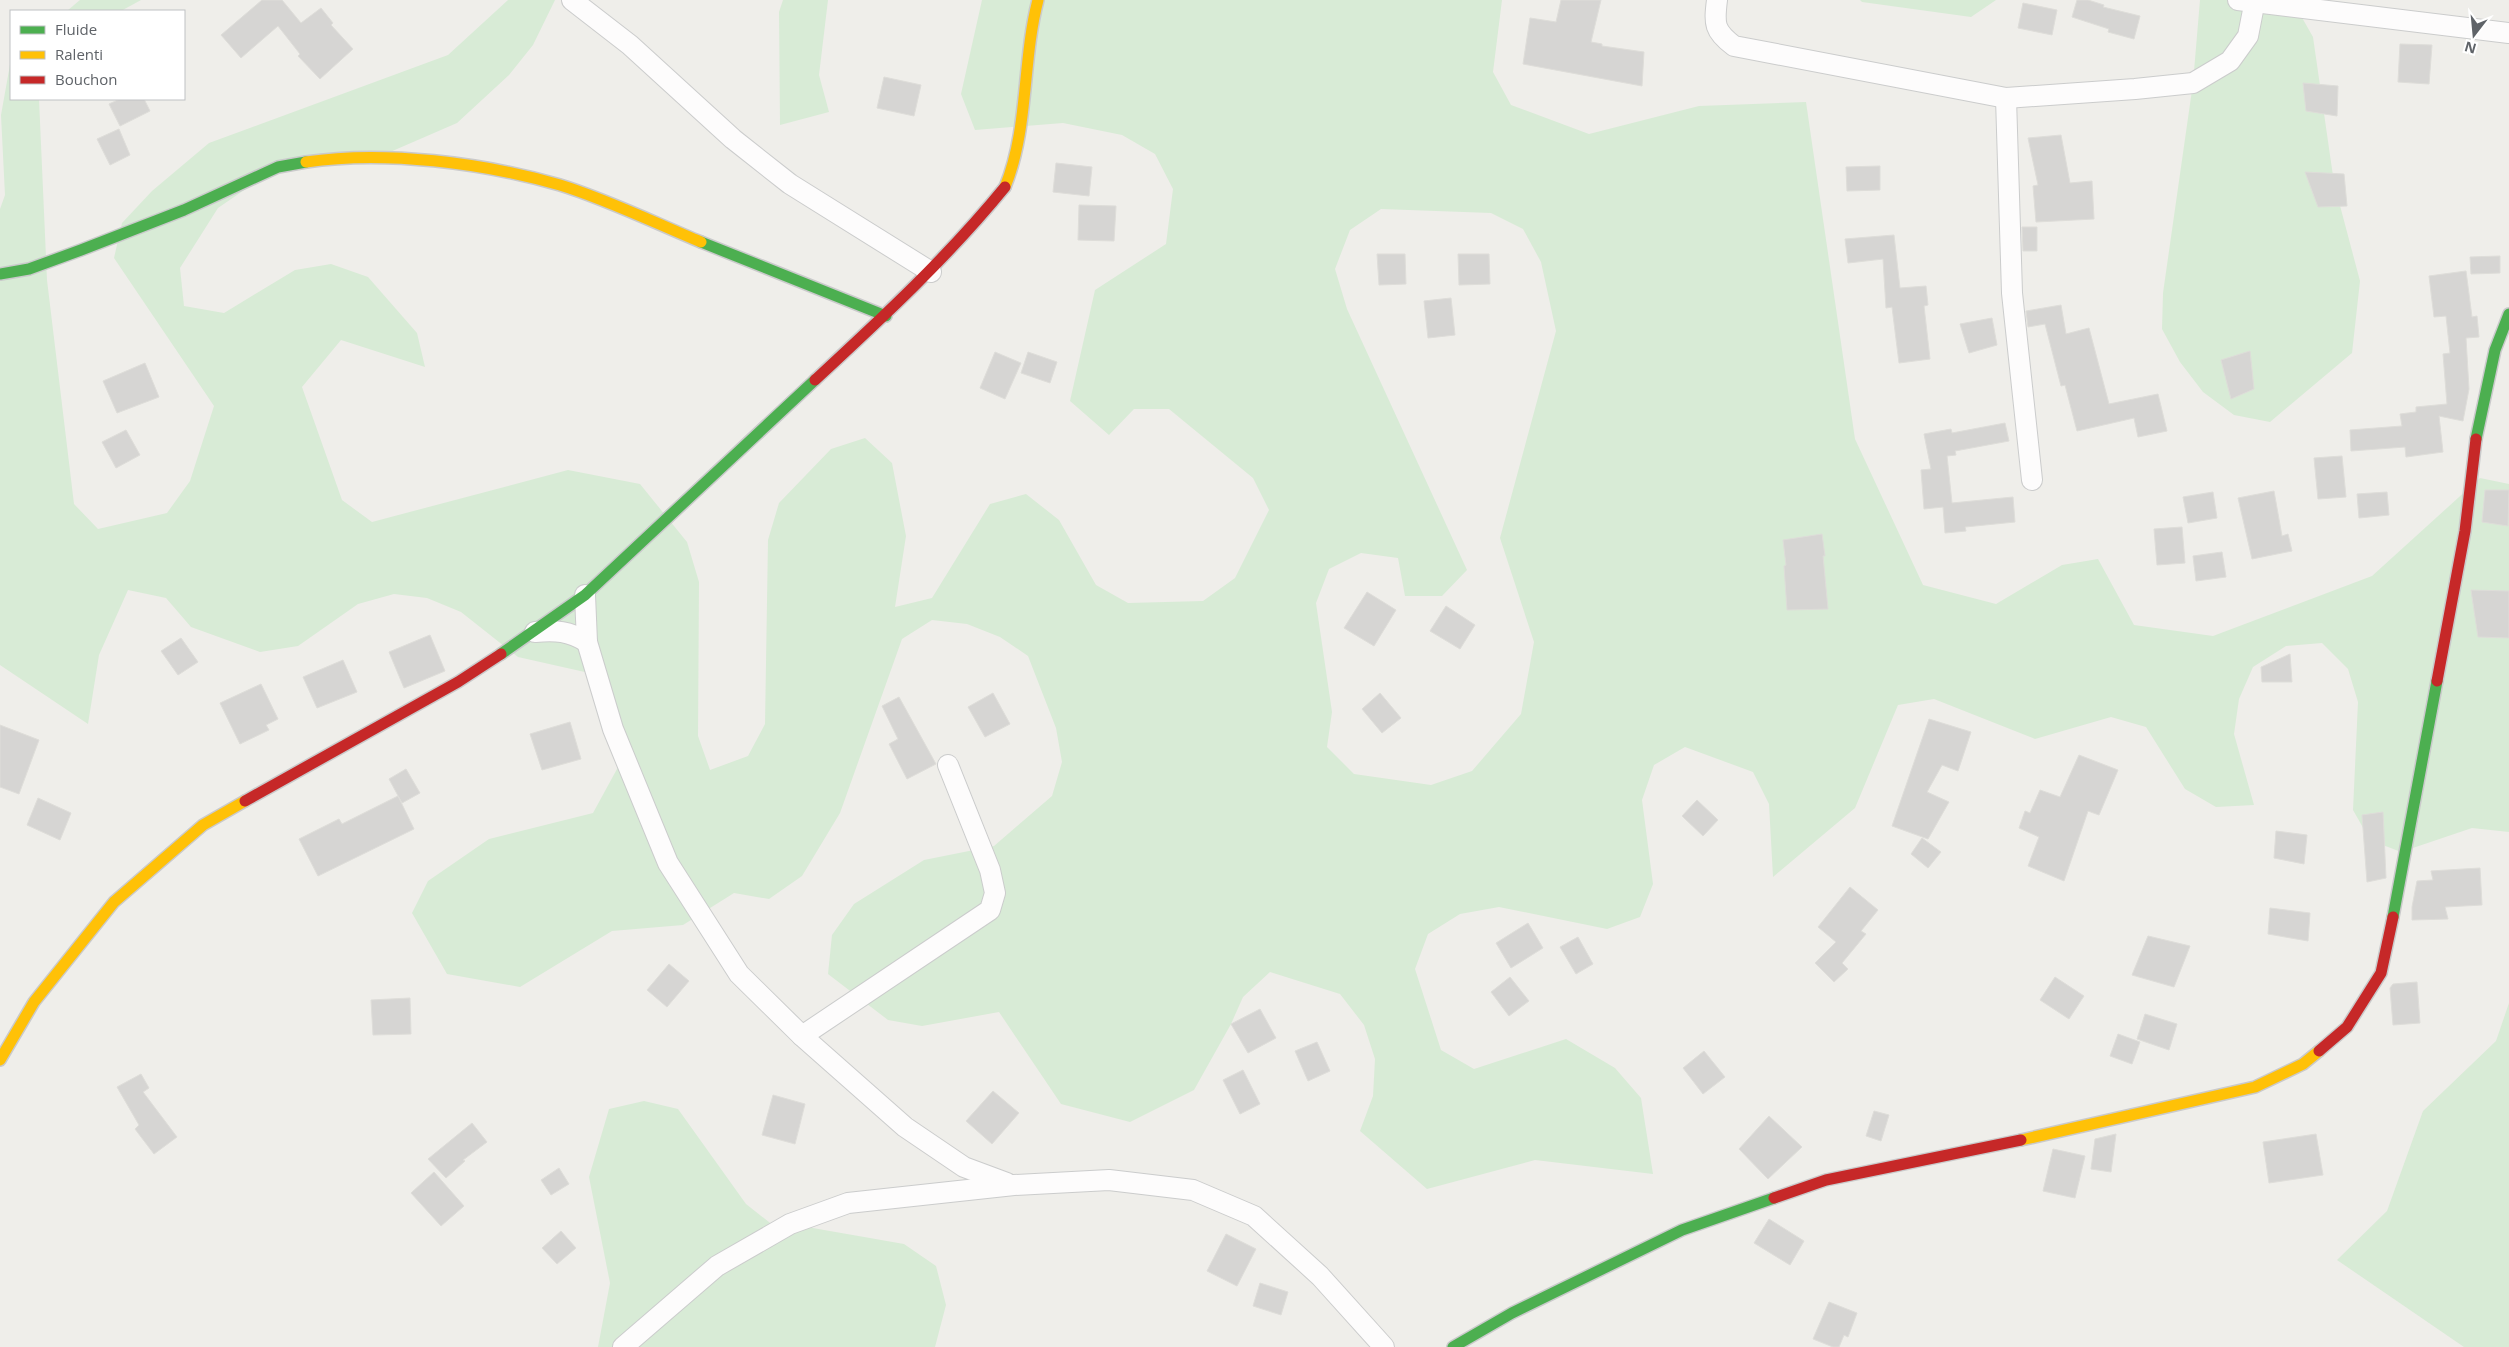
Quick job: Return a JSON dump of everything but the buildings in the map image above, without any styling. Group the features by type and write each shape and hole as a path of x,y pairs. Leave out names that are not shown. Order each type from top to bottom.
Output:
{"street":[{"path":"572,0 630,45 733,139 790,184 931,272"},
{"path":"0,1060 34,1002 114,902 202,824 458,682 535,632 585,595 931,272 972,228 1006,186 1019,136 1030,26 1038,0"},
{"path":"1717,0 1714,20 1720,35 1734,46 2006,98 2193,84 2230,62 2248,36 2249,1 2509,33"},
{"path":"2006,98 2012,293 2032,480"},
{"path":"0,274 30,268 81,250 184,210 278,167 333,158 399,159 496,168 562,186 886,316"},
{"path":"1453,1347 1512,1313 1682,1230 1826,1180 2016,1141 2255,1087 2303,1064 2347,1027 2381,973 2399,892 2465,531 2474,449 2482,403 2495,350 2509,314"},
{"path":"585,595 587,642 613,729 668,863 739,974 802,1036 905,1127 964,1167 1014,1185"},
{"path":"535,632 556,630 570,632 587,642"},
{"path":"802,1036 990,910 995,893 990,870 948,765"},
{"path":"623,1347 717,1266 790,1224 848,1203 1014,1185 1109,1180 1193,1190 1254,1216 1320,1276 1384,1347"}],"green space":[{"path":"80,0 141,0 123,10 68,10"},
{"path":"508,0 555,0 533,45 509,75 457,123 374,159 278,167 218,208 180,268 184,306 224,313 295,270 331,264 368,277 417,333 425,367 341,340 302,387 342,500 372,522 568,470 640,484 687,542 699,582 698,736 710,770 748,756 765,724 768,540 779,503 831,449 865,438 892,463 906,536 895,607 932,598 990,504 1026,494 1059,520 1096,585 1128,603 1203,601 1235,578 1269,510 1253,478 1169,409 1134,409 1109,435 1070,401 1095,290 1166,244 1173,189 1155,154 1122,135 1063,123 975,130 961,94 982,0 1502,0 1493,72 1511,105 1589,134 1699,106 1806,102 1855,439 1923,585 1996,604 2062,565 2098,559 2134,625 2213,636 2372,576 2480,478 2509,484 2509,832 2472,828 2401,852 2370,840 2353,810 2358,702 2348,669 2322,643 2286,646 2253,667 2239,699 2234,734 2254,805 2216,807 2185,789 2146,727 2111,717 2035,739 1934,699 1898,705 1855,808 1773,877 1769,804 1753,772 1685,747 1654,765 1642,800 1653,884 1640,917 1607,929 1499,907 1460,914 1428,934 1415,969 1441,1050 1474,1069 1566,1039 1615,1068 1641,1098 1653,1174 1535,1160 1427,1189 1360,1131 1373,1096 1375,1059 1364,1025 1340,994 1270,972 1243,997 1231,1024 1194,1090 1130,1122 1061,1104 999,1012 922,1026 888,1020 828,974 832,935 854,904 924,860 994,846 1052,796 1062,762 1056,728 1028,656 1000,637 967,624 932,620 902,639 840,813 802,876 769,899 734,893 683,925 612,931 520,987 447,974 412,913 428,881 489,839 593,813 629,747 607,677 518,657 461,612 427,598 394,594 358,604 298,646 260,652 191,627 166,598 128,590 99,655 88,724 0,665 0,209 5,195 1,115 10,65 10,100 39,100 47,280 74,504 98,529 167,513 190,481 214,406 114,258 122,223 152,191 209,143 448,55","holes":["1381,209 1491,213 1523,229 1541,262 1556,331 1500,538 1534,642 1521,714 1472,771 1431,785 1354,774 1327,747 1332,712 1316,603 1329,569 1361,553 1398,558 1405,596 1442,596 1467,570 1347,309 1335,269 1350,230"]},
{"path":"783,0 828,0 819,75 829,112 780,125 779,12"},
{"path":"1860,0 1996,0 1971,17 1862,2"},
{"path":"2200,0 2292,0 2313,37 2334,183 2360,281 2352,353 2270,422 2234,415 2203,392 2180,362 2162,329 2163,293 2193,83"},
{"path":"2509,1003 2509,1347 2464,1347 2337,1260 2387,1211 2423,1111 2496,1041"},
{"path":"644,1101 678,1109 746,1204 774,1226 790,1224 904,1244 936,1266 946,1305 935,1347 598,1347 610,1283 589,1177 609,1109"}],"traffic: fast":[{"path":"0,274 29,269 81,250 184,210 278,167 306,162"},
{"path":"701,242 886,316"},
{"path":"2476,439 2495,350 2509,314"},
{"path":"501,654 585,595 815,380"},
{"path":"2393,917 2437,681"},
{"path":"1453,1347 1512,1313 1682,1230 1774,1198"}],"traffic: slow":[{"path":"1005,187 1013,165 1018,141 1029,47 1038,0"},
{"path":"306,162 368,157 401,158 499,170 577,191 613,204 701,242"},
{"path":"0,1060 34,1002 114,902 203,825 245,801"},
{"path":"2021,1140 2255,1087 2303,1064 2319,1051"}],"traffic: jam":[{"path":"815,380 937,263 1005,187"},
{"path":"2437,681 2465,531 2476,439"},
{"path":"245,801 458,682 501,654"},
{"path":"2319,1051 2347,1027 2381,973 2393,917"},
{"path":"1774,1198 1826,1180 2021,1140"}]}
